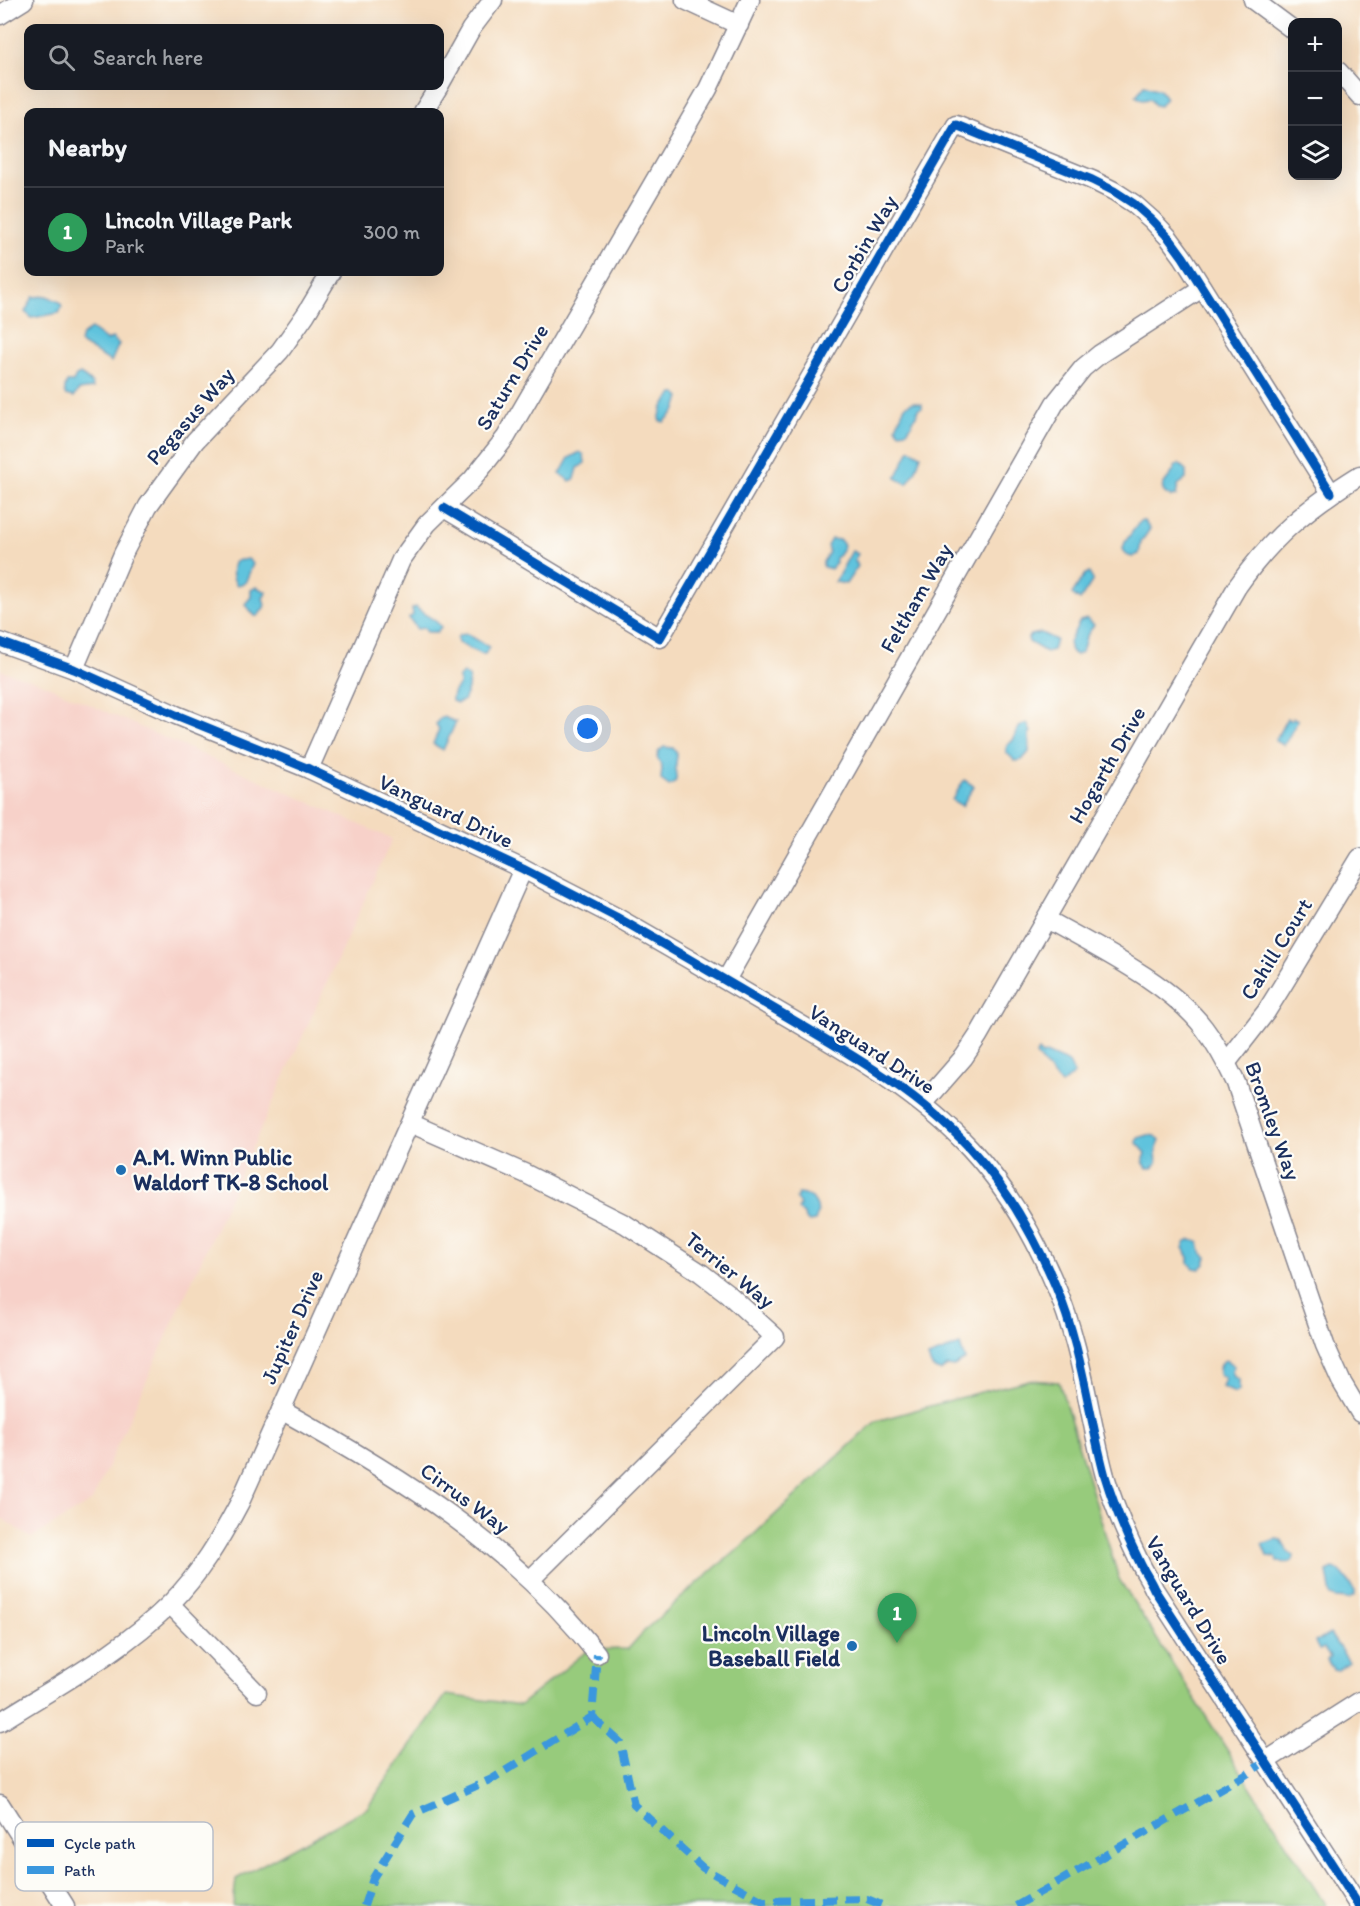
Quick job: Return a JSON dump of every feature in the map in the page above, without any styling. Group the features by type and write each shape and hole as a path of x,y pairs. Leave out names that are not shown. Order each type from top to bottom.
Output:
{"street":[{"path":"0,15 24,0"},
{"path":"444,76 471,29 493,0"},
{"path":"685,0 739,25"},
{"name":"Saturn Drive","path":"309,769 401,560 413,541 472,480 506,437 708,89 750,0"},
{"path":"1253,0 1288,25"},
{"path":"1339,72 1360,96"},
{"path":"425,108 436,90"},
{"name":"Corbin Way","path":"444,508 660,638 956,125 1092,180 1134,204 1169,238 1331,493"},
{"name":"Pegasus Way","path":"74,669 123,554 163,484 195,441 280,351 329,276"},
{"name":"Feltham Way","path":"726,980 1055,403 1083,368 1100,354 1202,288"},
{"name":"Hogarth Drive","path":"923,1104 964,1057 978,1036 1237,587 1270,544 1290,525 1331,493 1360,475"},
{"name":"Vanguard Drive","path":"0,642 74,669 176,715 309,769 523,869 616,917 875,1068 923,1104 971,1148 994,1176 1036,1241 1073,1332 1106,1479 1123,1525 1154,1589 1359,1906"},
{"name":"Cahill Court","path":"1227,1062 1266,1012 1360,858"},
{"name":"Jupiter Drive","path":"0,1722 135,1634 170,1604 216,1546 240,1502 523,869"},
{"name":"Bromley Way","path":"1046,919 1168,992 1204,1027 1227,1062 1319,1328 1341,1381 1360,1413"},
{"name":"Terrier Way","path":"410,1123 524,1173 625,1224 701,1273 727,1293 775,1337 531,1579"},
{"name":"Cirrus Way","path":"281,1410 380,1467 488,1542 550,1598 597,1654"},
{"path":"170,1604 257,1693"},
{"path":"1266,1761 1360,1701"},
{"path":"0,1804 15,1828"},
{"path":"55,1891 65,1906"}],"shaded area":[{"name":"A.M. Winn Public Waldorf TK-8 School","path":"0,670 41,683 392,839 92,1501 31,1538 0,1517"}],"green space":[{"path":"1029,1380 1059,1382 1119,1579 1326,1906 233,1906 236,1879 367,1808 446,1695 520,1705 588,1650 628,1649 647,1628 733,1554 876,1421"}],"water":[{"path":"1144,85 1160,90 1166,98 1160,106 1155,105 1150,99 1142,100 1136,96"},
{"path":"47,296 60,302 62,307 59,313 32,318 25,312 33,297"},
{"path":"91,329 107,341 112,338 119,344 111,362 80,343 82,335"},
{"path":"80,374 90,382 93,388 79,390 74,397 65,395 67,382 73,382"},
{"path":"673,394 680,397 676,410 664,422 660,421 664,406"},
{"path":"913,402 922,404 922,408 918,409 907,431 899,432 896,427 905,406"},
{"path":"910,449 921,455 915,472 907,484 896,478"},
{"path":"580,452 584,455 585,463 578,468 575,479 570,481 560,474 569,458"},
{"path":"1179,464 1186,470 1186,479 1178,485 1176,496 1171,497 1165,493 1163,486"},
{"path":"1140,521 1144,521 1150,529 1141,542 1139,554 1132,557 1126,555 1123,549 1125,542"},
{"path":"831,539 840,540 844,545 831,569 823,567 823,562 829,552 827,546"},
{"path":"852,551 858,554 854,560 858,566 846,584 835,582"},
{"path":"248,559 253,564 245,583 237,585 233,574 235,561"},
{"path":"1089,573 1093,580 1080,600 1072,594 1085,574"},
{"path":"256,587 267,592 263,598 265,606 258,616 255,616 245,604 251,597 251,590"},
{"path":"416,607 441,627 437,632 427,632 424,628 417,629 409,618 413,615 412,609"},
{"path":"1087,619 1094,625 1086,637 1082,652 1076,655 1071,652 1069,642 1080,621"},
{"path":"1041,633 1056,640 1053,650 1046,652 1029,642 1030,635"},
{"path":"467,634 489,647 485,654 458,643 459,635"},
{"path":"463,673 469,677 468,689 463,701 457,703 452,701 452,696 459,685 459,677"},
{"path":"443,717 456,722 443,750 433,744 439,729 436,724"},
{"path":"1287,718 1290,721 1293,718 1298,720 1284,745 1275,741"},
{"path":"1027,723 1031,732 1029,752 1022,760 1015,761 1006,752 1006,747 1014,739 1018,729"},
{"path":"664,747 673,748 677,754 676,780 669,786 661,780 662,768 657,757 659,751"},
{"path":"964,780 974,786 962,806 952,800"},
{"path":"1038,1051 1042,1055 1046,1053 1069,1063 1074,1074 1061,1085 1036,1055"},
{"path":"1148,1135 1155,1136 1160,1141 1156,1151 1157,1164 1153,1168 1147,1168 1143,1162 1146,1153 1137,1143 1138,1138"},
{"path":"798,1194 815,1202 818,1211 815,1221 809,1222 798,1210 800,1205 796,1199"},
{"path":"1191,1240 1199,1242 1201,1252 1207,1257 1200,1269 1194,1268 1189,1263 1189,1257 1183,1248 1186,1242"},
{"path":"960,1345 965,1360 954,1367 947,1366 941,1371 932,1366 928,1357"},
{"path":"1226,1360 1234,1366 1232,1371 1234,1377 1239,1379 1239,1391 1235,1393 1222,1387 1225,1378 1219,1374 1219,1367"},
{"path":"1276,1539 1281,1540 1288,1552 1294,1556 1289,1563 1277,1562 1276,1557 1267,1556 1262,1544"},
{"path":"1333,1569 1340,1571 1355,1591 1355,1595 1349,1599 1331,1596 1327,1572"},
{"path":"1330,1634 1349,1662 1338,1670 1333,1669 1327,1660 1330,1657 1324,1649 1319,1650 1315,1642"}],"marked path":[{"path":"364,1906 373,1878 413,1814 492,1779 592,1717 597,1654"},
{"path":"592,1717 620,1742 634,1805 703,1868 763,1901 867,1899 884,1906"},
{"path":"1016,1906 1244,1776 1266,1761"}],"cycle path":[{"path":"444,508 660,638 956,125 1092,180 1134,204 1152,220 1183,257 1331,493"},
{"path":"0,642 74,669 176,715 309,769 523,869 616,917 844,1050 910,1095 951,1129 983,1163 1008,1196 1039,1250 1056,1287 1072,1333 1112,1499 1131,1544 1154,1589 1359,1906"}],"place":[{"name":"A.M. Winn Public Waldorf TK-8 School","path":"121,1170"},
{"name":"Lincoln Village Park","path":"897,1643"},
{"name":"Lincoln Village Baseball Field","path":"852,1646"}]}
